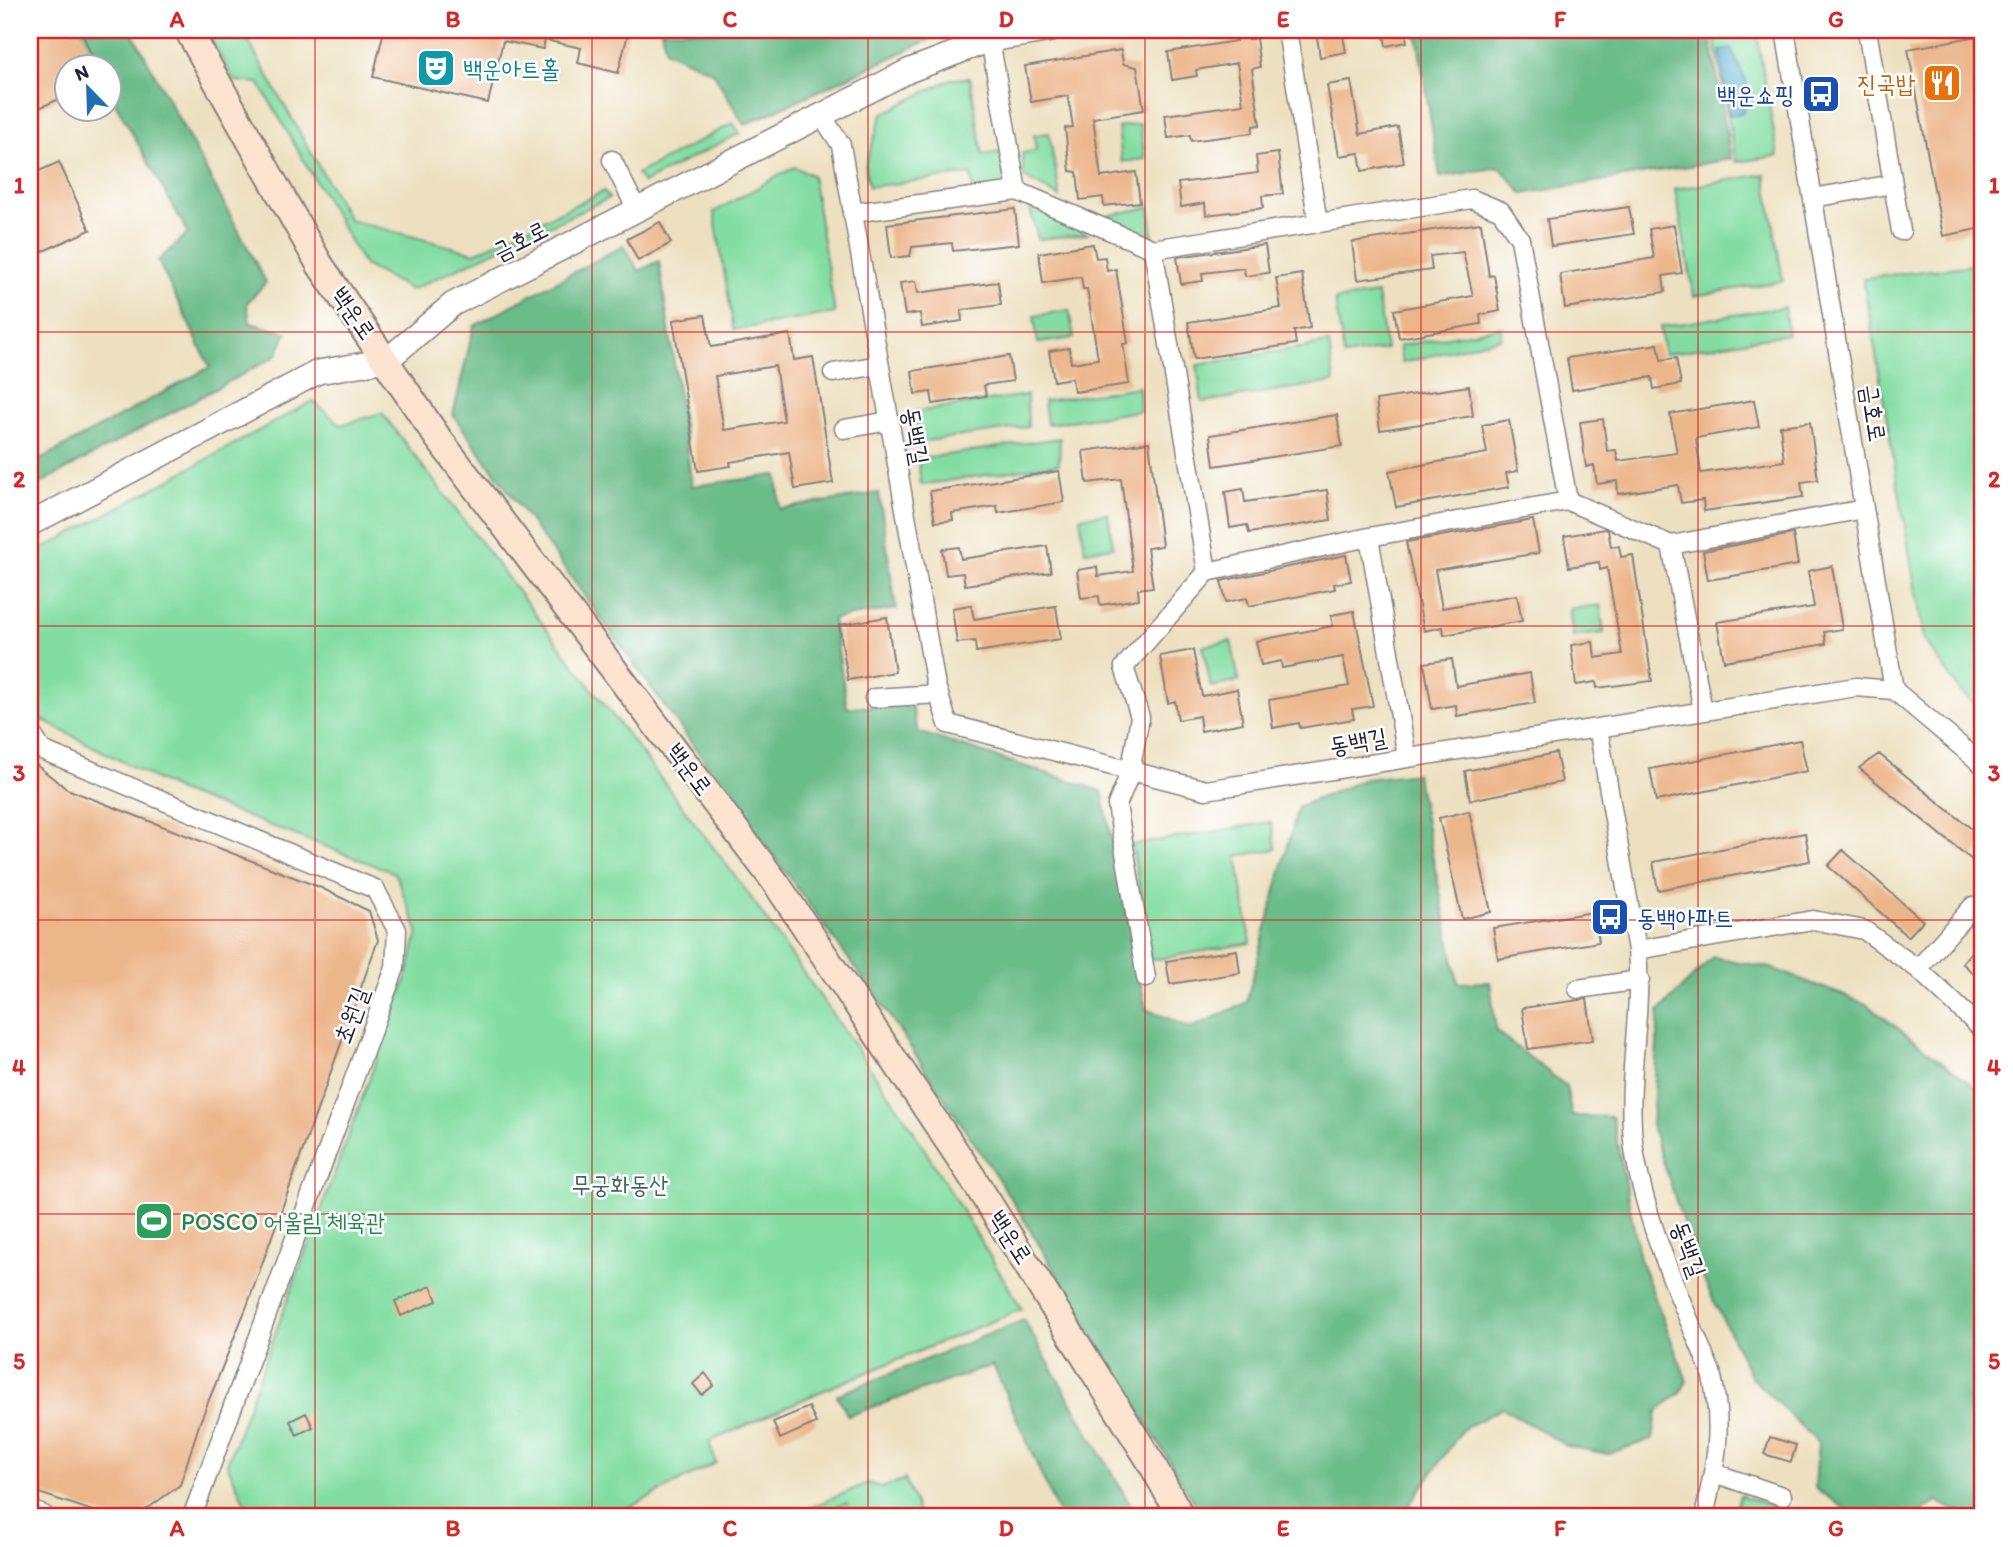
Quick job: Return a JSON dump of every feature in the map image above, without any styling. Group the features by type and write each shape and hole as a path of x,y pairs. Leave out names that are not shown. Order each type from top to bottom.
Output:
{"main road":[{"name":"백운로","path":"188,30 320,265 438,438 776,883 977,1183 1145,1452 1181,1517"}],"street":[{"name":"금호로","path":"387,360 453,304 908,71 990,40 1051,30"},
{"path":"1287,30 1318,223"},
{"name":"금호로","path":"1785,30 1894,690"},
{"path":"1867,30 1900,231"},
{"path":"990,40 1017,191"},
{"name":"동백길","path":"822,116 841,145 878,365 939,694 948,724 1130,773 1206,790 1265,783 1407,757 1598,728 1640,980 1631,1074 1634,1148 1652,1221 1711,1372 1720,1426 1714,1473 1704,1517"},
{"path":"612,160 637,210"},
{"path":"1812,198 1893,184"},
{"path":"852,213 1017,191 1153,249 1472,199 1501,211 1520,239 1568,501"},
{"path":"1153,249 1206,572"},
{"path":"30,524 318,372 387,360"},
{"path":"833,373 878,365"},
{"path":"844,429 889,421"},
{"path":"1146,978 1117,805 1130,773 1140,717 1124,667 1206,572 1369,537 1568,501 1671,545 1864,509"},
{"path":"1369,537 1407,757"},
{"path":"1671,545 1703,711"},
{"path":"1598,728 1856,687 1894,690 1983,765"},
{"path":"874,698 939,694"},
{"name":"초원길","path":"30,731 42,750 374,889 397,930 395,968 192,1517"},
{"path":"1918,969 1973,906"},
{"path":"1637,950 1813,920 1864,930 1918,969 1983,1030"},
{"path":"1578,989 1640,980"},
{"path":"1714,1473 1782,1496"},
{"path":"30,1513 42,1517"}],"green space":[{"path":"73,30 131,30 266,282 247,303 250,323 287,333 276,356 30,489 30,465 210,367 158,261 188,233 122,115 122,52 86,52"},
{"path":"206,30 242,30 349,220 475,253 604,191 609,198 411,290 364,265 259,83 234,81"},
{"path":"661,30 951,30 744,125 713,72 666,51"},
{"path":"1416,30 1709,30 1731,159 1523,194 1500,167 1440,177"},
{"path":"1713,30 1756,30 1778,156 1736,162"},
{"path":"970,78 983,155 1001,152 1008,189 974,194 971,174 869,187 865,166 882,114 951,79"},
{"path":"733,123 740,133 643,183 637,174"},
{"path":"1140,124 1145,159 1122,162 1118,127"},
{"path":"1049,133 1060,197 1024,177 1022,153 1036,151 1034,135"},
{"path":"794,167 812,175 835,313 734,330 714,212"},
{"path":"1765,174 1783,281 1694,296 1675,189"},
{"path":"1029,205 1088,234 1038,239"},
{"path":"1150,207 1153,239 1107,216"},
{"path":"624,245 639,271 659,261 692,486 777,475 780,509 879,493 896,609 833,619 847,708 911,704 918,732 1102,791 1146,1009 1191,1028 1246,1003 1298,807 1365,779 1416,773 1458,983 1490,982 1496,1031 1566,1086 1572,1116 1612,1117 1640,1259 1687,1381 1680,1393 1657,1412 1653,1439 1608,1454 1567,1446 1502,1408 1463,1429 1401,1517 1203,1517 1014,1203 885,1009 453,415 474,326"},
{"path":"1983,264 1983,713 1961,692 1924,639 1863,278"},
{"path":"1377,294 1386,349 1344,356 1335,300"},
{"path":"1784,307 1788,334 1664,354 1660,327"},
{"path":"1069,310 1074,338 1038,343 1034,316"},
{"path":"1501,327 1501,338 1402,363 1399,346"},
{"path":"1329,343 1334,382 1202,402 1197,365"},
{"path":"1139,387 1140,411 1047,424 1044,401"},
{"path":"1027,395 1028,427 920,442 914,412"},
{"name":"무궁화동산","path":"313,401 341,425 382,413 742,885 908,1122 1022,1309 817,1393 709,1442 716,1463 611,1517 251,1517 227,1464 407,977 418,931 395,873 179,791 40,719 30,700 30,556"},
{"path":"1060,438 1059,464 921,485 918,459"},
{"path":"1108,513 1113,547 1085,551 1080,517"},
{"path":"1600,605 1604,633 1573,637 1569,609"},
{"path":"1231,641 1239,681 1211,687 1203,646"},
{"path":"1271,822 1276,849 1237,856 1251,943 1151,960 1132,845"},
{"path":"1713,957 1771,968 1866,1004 1983,1093 1983,1517 1970,1517 1937,1502 1912,1517 1857,1517 1815,1488 1818,1443 1751,1377 1697,1266 1652,1127 1659,1011"},
{"path":"1024,1320 1137,1517 1060,1517 993,1365 848,1416 837,1395"},
{"path":"905,1479 920,1517 853,1517 846,1503 813,1517 788,1517 868,1483 882,1488"},
{"path":"1740,1495 1803,1517 1733,1517"}],"water":[{"path":"1731,49 1747,83 1743,113 1729,115 1720,51"}],"building":[{"path":"30,30 81,30 90,52 52,52 52,102 30,112"},
{"name":"백운아트홀","path":"384,30 629,30 618,73 578,63 581,48 545,40 543,49 503,41 488,103 373,77"},
{"path":"1316,30 1342,30 1346,52 1320,57"},
{"path":"1383,30 1405,30 1407,42 1386,46"},
{"path":"1248,33 1248,39 1256,38 1260,67 1252,69 1260,125 1253,126 1252,133 1191,141 1190,135 1168,138 1165,115 1243,104 1237,63 1196,70 1197,76 1172,80 1168,52 1236,41 1235,35"},
{"path":"1983,35 1983,228 1943,236 1908,49"},
{"path":"1121,50 1123,64 1137,67 1144,110 1093,118 1101,177 1136,172 1140,202 1104,206 1103,197 1080,200 1077,172 1070,171 1065,128 1073,127 1068,96 1031,102 1025,66"},
{"path":"1351,81 1360,134 1398,127 1404,163 1362,171 1359,153 1339,156 1327,85"},
{"path":"1278,153 1283,194 1262,196 1263,208 1206,215 1205,203 1181,207 1178,183 1258,173 1256,156"},
{"path":"59,162 90,230 30,257 30,175"},
{"path":"1629,207 1634,234 1551,246 1547,219"},
{"path":"1015,209 1019,244 953,251 952,243 912,247 910,256 891,258 887,224"},
{"path":"660,222 671,243 638,261 627,239"},
{"path":"1481,223 1489,276 1494,275 1500,311 1480,315 1481,324 1399,338 1394,310 1473,296 1463,252 1430,256 1432,270 1357,280 1352,242"},
{"path":"1674,225 1682,273 1663,276 1665,292 1565,308 1560,274 1654,258 1649,229"},
{"path":"1093,244 1096,258 1105,257 1107,271 1116,269 1128,343 1123,344 1129,384 1074,392 1072,378 1054,381 1049,351 1069,348 1071,363 1098,359 1087,289 1083,289 1081,277 1043,283 1039,253"},
{"path":"1265,245 1269,273 1245,276 1244,268 1202,273 1203,281 1181,284 1177,257"},
{"path":"1302,274 1310,328 1294,331 1296,344 1194,359 1188,322 1281,308 1276,278"},
{"path":"916,281 918,293 998,282 1001,305 961,310 962,321 922,327 920,313 905,315 900,283"},
{"path":"705,315 711,347 790,334 794,360 813,357 833,483 795,489 789,452 730,462 731,466 698,471 673,320","holes":["775,366 784,421 724,430 715,376"]},
{"path":"1658,344 1661,360 1676,358 1681,384 1654,389 1652,377 1572,390 1567,358"},
{"path":"1009,356 1013,381 984,385 986,396 933,404 931,392 915,394 912,371"},
{"path":"1469,386 1473,416 1380,430 1376,400"},
{"path":"1754,400 1759,427 1696,438 1701,473 1784,461 1780,426 1810,422 1818,480 1801,482 1803,497 1704,511 1703,500 1681,503 1678,485 1618,494 1617,481 1597,484 1594,465 1586,467 1580,422 1603,419 1607,451 1616,450 1618,461 1677,453 1670,414"},
{"path":"1337,415 1342,446 1214,466 1210,435"},
{"path":"1509,420 1518,471 1506,473 1509,487 1396,507 1389,471 1487,453 1482,425"},
{"path":"1149,442 1162,546 1147,548 1153,587 1138,589 1139,599 1100,605 1099,596 1081,598 1077,570 1097,567 1098,576 1133,571 1121,479 1087,483 1083,451"},
{"path":"1059,471 1064,502 998,513 997,506 952,513 953,520 935,522 930,491"},
{"path":"1243,489 1245,502 1327,490 1331,520 1249,533 1247,525 1230,528 1225,492"},
{"path":"1533,520 1539,553 1435,570 1442,608 1517,595 1522,621 1444,635 1443,627 1424,631 1406,542"},
{"path":"1608,530 1611,547 1619,546 1621,557 1633,555 1652,681 1597,688 1596,682 1576,685 1571,645 1593,642 1595,658 1622,654 1607,568 1600,570 1599,562 1569,567 1564,536"},
{"path":"1793,534 1798,565 1708,580 1703,551"},
{"path":"1047,546 1051,572 965,585 963,573 946,575 942,549 959,547 961,559"},
{"path":"1346,555 1351,581 1334,584 1335,589 1249,606 1247,598 1226,602 1221,581"},
{"path":"1832,566 1842,629 1824,632 1826,644 1724,661 1717,622 1814,607 1808,571"},
{"path":"971,605 974,619 1056,606 1061,639 976,652 975,641 957,643 952,608"},
{"path":"1354,611 1373,706 1352,709 1354,719 1300,728 1299,723 1273,728 1269,700 1349,686 1343,657 1282,668 1281,661 1261,665 1256,641 1333,626 1331,615"},
{"path":"887,617 895,672 848,680 839,625"},
{"path":"1193,650 1202,696 1237,689 1243,723 1201,731 1199,716 1178,720 1175,701 1168,703 1160,656"},
{"path":"1452,659 1456,686 1530,673 1535,703 1457,716 1456,705 1432,709 1424,663"},
{"path":"1800,740 1807,771 1656,801 1650,769"},
{"path":"1556,753 1562,782 1470,800 1465,771"},
{"path":"1879,754 1983,838 1983,846 1972,860 1859,768"},
{"name":"POSCO 어울림 체육관","path":"30,760 67,789 319,887 369,911 378,940 247,1306 200,1422 180,1485 136,1517 111,1517 30,1490"},
{"path":"1469,811 1491,912 1462,919 1439,818"},
{"path":"1805,833 1810,861 1658,890 1653,862"},
{"path":"1843,850 1923,921 1908,937 1828,866"},
{"path":"1594,912 1599,942 1498,959 1493,928"},
{"path":"1983,938 1983,982 1962,963"},
{"path":"1237,950 1240,973 1170,984 1166,961"},
{"path":"1587,999 1593,1040 1528,1049 1522,1008"},
{"path":"431,1286 437,1301 401,1316 395,1301"},
{"path":"705,1373 714,1385 702,1395 693,1384"},
{"path":"809,1407 816,1423 780,1439 773,1422"},
{"path":"306,1413 313,1427 297,1435 290,1421"},
{"path":"1770,1437 1796,1445 1791,1462 1764,1454"}],"place":[{"name":"백운아트홀","path":"436,68"},
{"name":"진국밥","path":"1942,83"},
{"name":"백운쇼핑","path":"1821,94"},
{"name":"동백아파트","path":"1610,917"},
{"name":"POSCO 어울림 체육관","path":"154,1221"}]}
